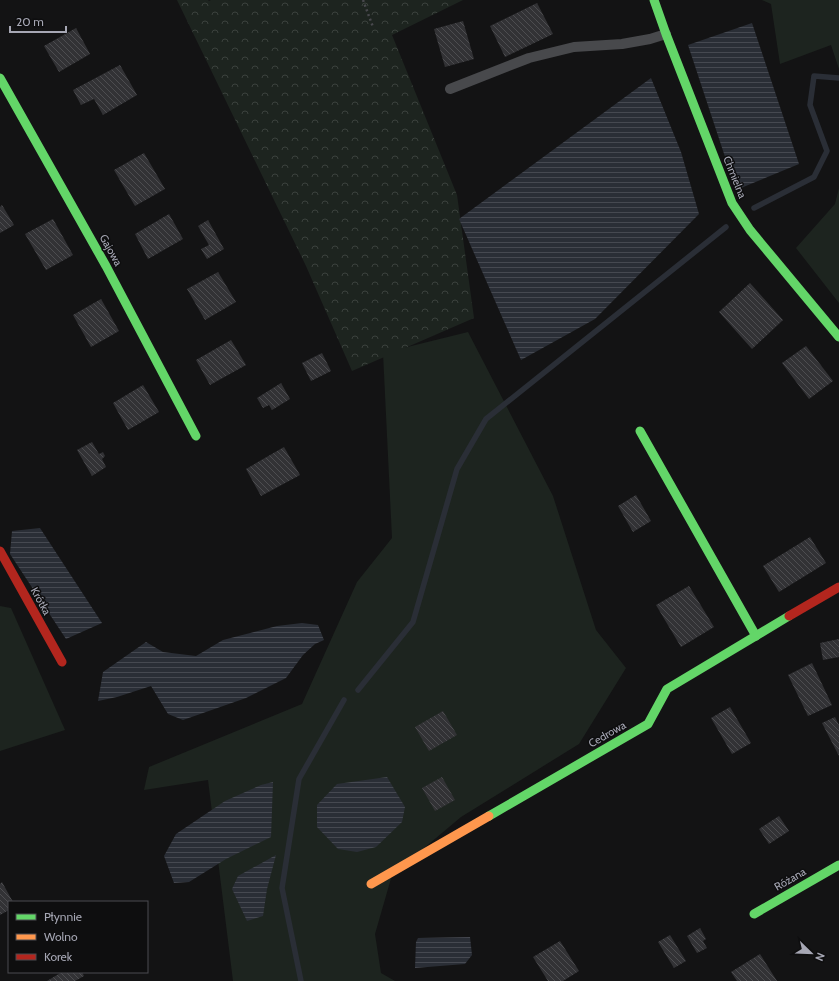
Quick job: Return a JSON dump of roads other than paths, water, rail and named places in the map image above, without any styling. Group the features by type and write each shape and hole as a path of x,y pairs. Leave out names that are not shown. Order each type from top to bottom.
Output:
{"street":[{"name":"Chmielna","path":"654,0 732,203 750,230 839,337"},
{"name":"Gajowa","path":"0,78 106,266 196,436"},
{"path":"640,432 756,636"},
{"name":"Krótka","path":"0,551 62,662"},
{"name":"Cedrowa","path":"371,884 648,724 667,689 839,588"},
{"name":"Różana","path":"754,914 839,865"}],"lane":[{"path":"450,89 530,58 574,47 622,44 650,39 666,34"}],"waterway":[{"path":"754,208 814,177 827,151 810,105 814,76 839,78"},
{"path":"358,690 413,622 457,469 486,419 726,227"},
{"path":"301,981 282,888 299,779 344,700"}]}
